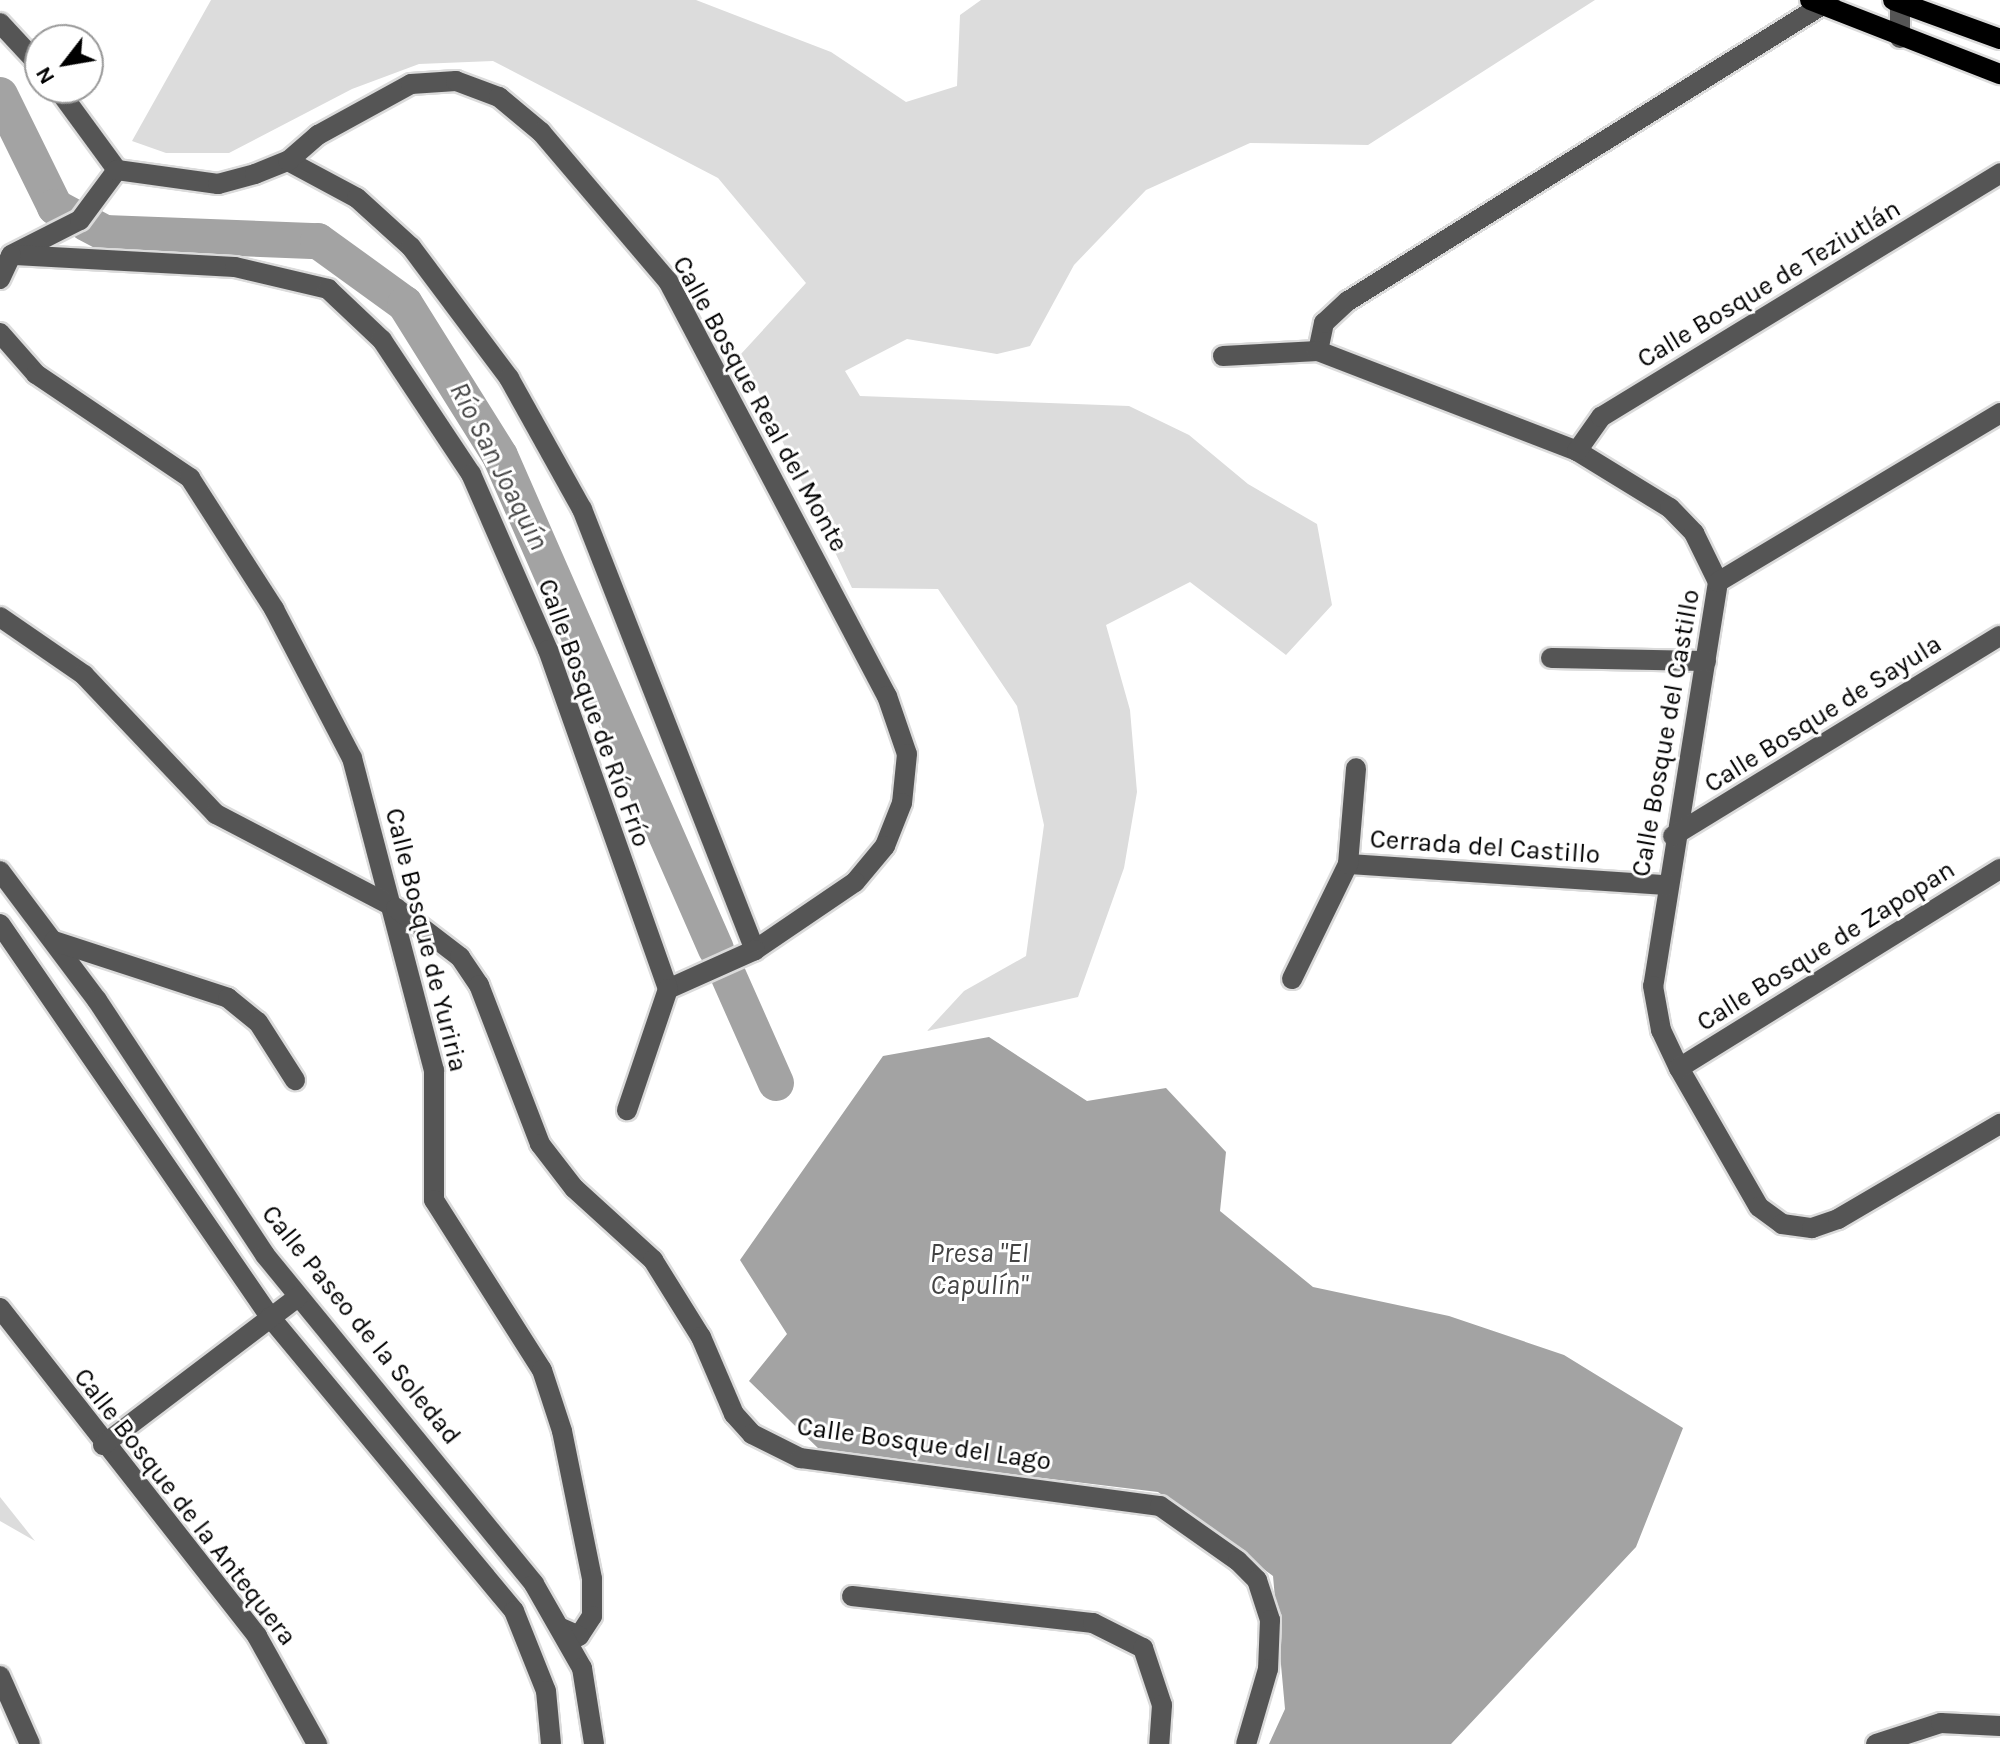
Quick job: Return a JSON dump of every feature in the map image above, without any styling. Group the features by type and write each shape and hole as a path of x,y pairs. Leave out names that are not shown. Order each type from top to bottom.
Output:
{"main road":[{"path":"1898,1 2000,39"},
{"path":"1822,3 1900,38 2000,74"}],"street":[{"path":"1898,1 1900,38"},
{"path":"1223,356 1318,351 1324,323 1348,301 1822,3"},
{"path":"0,23 24,49"},
{"name":"Calle Bosque Real del Monte","path":"117,170 218,184 288,161 318,135 411,84 456,81 485,92 541,132 668,281 887,696 907,754 902,803 885,846 828,906 755,950"},
{"path":"0,279 11,255 80,220 117,170 69,104"},
{"path":"288,161 357,198 411,247 509,378 582,509 755,950 668,989 627,1110"},
{"name":"Calle Bosque de Teziutlán","path":"1577,451 1601,417 2000,173"},
{"path":"0,236 11,255"},
{"name":"Calle Bosque de Río Frío","path":"11,255 235,267 328,289 382,340 471,474 548,650 668,989"},
{"name":"Calle Bosque de Yuriria","path":"0,333 36,374 161,453 213,509 352,758 396,908 434,1070 434,1200 542,1370 562,1431 592,1579 592,1616 579,1636 561,1628"},
{"name":"Calle Bosque del Castillo","path":"1318,351 1577,451 1670,508 1694,533 1718,582 1673,836 1653,986 1661,1030 1679,1068 1759,1207 1782,1224 1812,1228 1838,1219 2000,1124"},
{"path":"1718,582 2000,413"},
{"name":"Calle Bosque del Lago","path":"0,617 84,675 216,814 396,908 460,957 473,976 540,1144 574,1188 653,1260 701,1337 734,1414 752,1434 800,1458 1160,1506 1194,1527 1257,1580 1266,1600 1268,1669 1246,1744"},
{"name":"Calle Bosque de Sayula","path":"1673,836 2000,636"},
{"path":"1551,658 1706,661"},
{"path":"1292,979 1348,864 1356,768"},
{"name":"Cerrada del Castillo","path":"1348,864 1667,885"},
{"name":"Calle Bosque de Zapopan","path":"1679,1068 2000,869"},
{"name":"Calle Paseo de la Soledad","path":"0,871 54,941 298,1297 503,1542 561,1628 582,1668 594,1744"},
{"path":"0,924 270,1317 514,1611 546,1691 551,1744"},
{"path":"54,941 228,998 258,1022 295,1080"},
{"path":"103,1445 298,1297"},
{"name":"Calle Bosque de la Antequera","path":"0,1308 103,1445 257,1636 317,1744"},
{"path":"852,1596 1093,1623 1143,1648 1162,1705 1159,1744"},
{"path":"0,1676 30,1744"},
{"path":"1876,1744 1941,1723 2000,1726"}],"shaded area":[{"path":"211,0 696,0 831,52 906,102 957,86 960,15 981,0 1595,0 1368,145 1250,143 1146,190 1074,265 1030,346 997,354 907,339 845,371 860,396 1129,406 1189,435 1248,484 1317,524 1332,605 1286,655 1190,582 1106,625 1130,710 1137,792 1124,868 1078,997 927,1031 964,991 1026,956 1044,825 1017,706 938,589 852,588 741,354 806,283 718,178 493,61 419,64 352,89 229,153 166,153 132,141"},
{"path":"0,1497 35,1541 0,1521"}],"water":[{"name":"Presa \"El Capulín\"","path":"989,1037 1087,1101 1166,1088 1226,1152 1220,1211 1313,1287 1449,1316 1564,1355 1683,1428 1636,1547 1451,1744 1269,1744 1285,1709 1273,1576 1158,1492 821,1451 749,1381 787,1334 740,1260 883,1056"}],"waterway":[{"name":"Río San Joaquín","path":"0,95 55,207 74,217"},
{"name":"Río San Joaquín","path":"86,223 105,233 318,241 405,304 500,456 716,949"},
{"name":"Río San Joaquín","path":"729,977 776,1083"}]}
